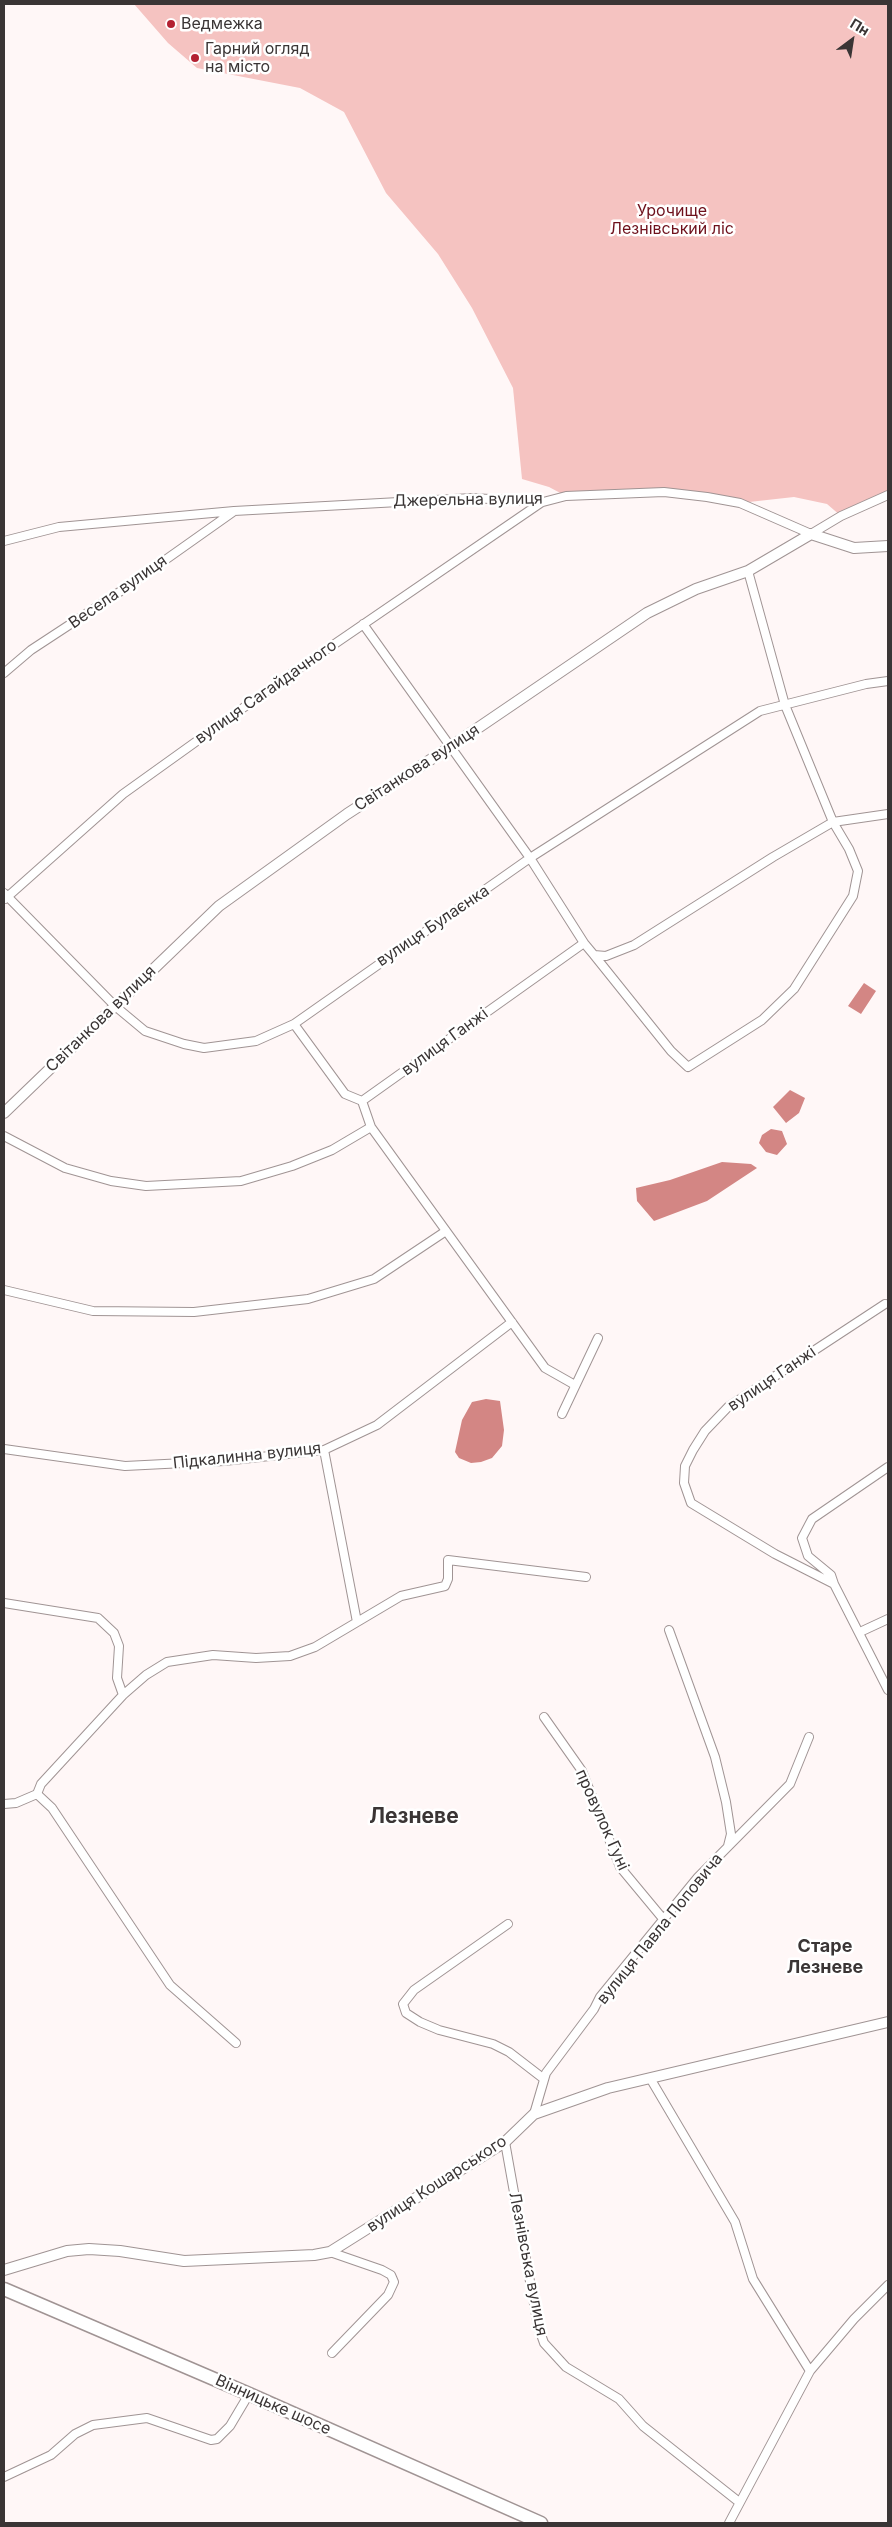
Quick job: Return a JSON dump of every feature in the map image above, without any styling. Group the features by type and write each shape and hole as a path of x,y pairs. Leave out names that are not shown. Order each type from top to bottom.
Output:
{"main road":[{"name":"Вінницьке шосе","path":"4,2290 249,2394 541,2523"}],"street":[{"name":"Джерельна вулиця","path":"4,541 59,528 234,511 472,498 543,502 566,496 654,493 707,497 740,503 811,534"},
{"path":"811,534 841,516 888,495"},
{"name":"вулиця Сагайдачного","path":"5,897 123,794 363,624 543,502"},
{"name":"Весела вулиця","path":"4,673 31,650 119,592 234,511"},
{"path":"811,534 854,548 888,546"},
{"name":"Світанкова вулиця","path":"4,1113 218,906 347,814 450,748 647,613 696,589 748,571 811,534"},
{"path":"363,624 530,858 584,943 671,1051 688,1068 762,1020 794,989 854,896 858,872 849,849 833,822 785,705 748,571"},
{"name":"вулиця Булаєнка","path":"5,897 115,1006 145,1031 184,1044 204,1048 256,1041 294,1024 530,858 760,711 866,684 888,681"},
{"path":"594,955 606,956 634,945 773,857 833,822 888,814"},
{"name":"вулиця Ганжі","path":"362,1101 584,943"},
{"path":"294,1024 346,1094 362,1101 371,1127 545,1368 575,1385"},
{"path":"4,1136 66,1168 111,1181 146,1186 241,1181 292,1166 332,1150 371,1127"},
{"path":"4,1290 93,1311 194,1312 308,1299 374,1279 446,1231"},
{"name":"вулиця Ганжі","path":"834,1584 775,1554 691,1504 686,1493 685,1466 705,1431 722,1414 747,1394 885,1304"},
{"name":"Підкалинна вулиця","path":"4,1449 125,1466 224,1461 324,1450 377,1425 512,1322"},
{"path":"562,1414 598,1338"},
{"path":"324,1450 357,1622"},
{"path":"888,1467 812,1519 802,1538 808,1556 830,1575 888,1690"},
{"path":"4,1804 16,1803 37,1794 41,1784 123,1695 146,1675 167,1662 213,1655 256,1658 290,1656 315,1647 401,1596 445,1586 448,1579 448,1560 586,1577"},
{"path":"4,1603 98,1618 114,1633 119,1646 117,1678 123,1695"},
{"path":"860,1632 888,1619"},
{"name":"вулиця Павла Поповича","path":"669,1630 715,1757 731,1834 728,1847"},
{"name":"провулок Гуні","path":"544,1717 582,1771 620,1867 664,1920"},
{"name":"вулиця Павла Поповича","path":"534,2114 544,2079 594,2009 600,1997 698,1877 790,1784 809,1736"},
{"path":"37,1794 52,1808 170,1985 236,2043"},
{"path":"508,1924 414,1990 403,2004 406,2013 420,2022 440,2030 493,2044 510,2052 544,2079"},
{"name":"вулиця Кошарського","path":"4,2270 67,2251 89,2249 120,2250 184,2261 314,2255 330,2252 505,2142 534,2114 608,2088 888,2022"},
{"path":"650,2078 735,2222 753,2279 810,2371"},
{"name":"Лезнівська вулиця","path":"505,2142 538,2326 544,2343 566,2367 619,2399 643,2426 739,2502"},
{"path":"330,2252 382,2270 391,2275 394,2282 388,2295 332,2353"},
{"path":"729,2523 810,2371 854,2319 888,2285"},
{"path":"4,2477 51,2455 75,2434 93,2425 146,2418 212,2440 217,2439 230,2426 249,2394"}],"green space":[{"name":"Урочище Лезнівський ліс","path":"134,4 888,4 888,495 841,516 827,504 794,497 740,503 664,492 566,496 549,487 522,479 513,388 472,308 438,254 386,193 344,112 300,88 197,68 168,43"}],"shaded area":[{"path":"864,983 876,991 861,1014 848,1006"},
{"path":"790,1090 805,1098 799,1113 786,1123 773,1107"},
{"path":"771,1129 782,1131 787,1144 777,1155 766,1152 759,1143 762,1135"},
{"path":"722,1162 751,1164 757,1168 707,1201 654,1221 637,1201 636,1188 670,1180"},
{"path":"486,1399 500,1401 504,1430 502,1446 492,1458 471,1463 459,1458 455,1452 462,1420 472,1402"}],"place":[{"name":"Ведмежка","path":"171,24"},
{"name":"Гарний огляд на місто","path":"195,58"}],"district":[{"name":"Лезневе","path":"414,1817"},
{"name":"Старе Лезневе","path":"825,1957"}]}
